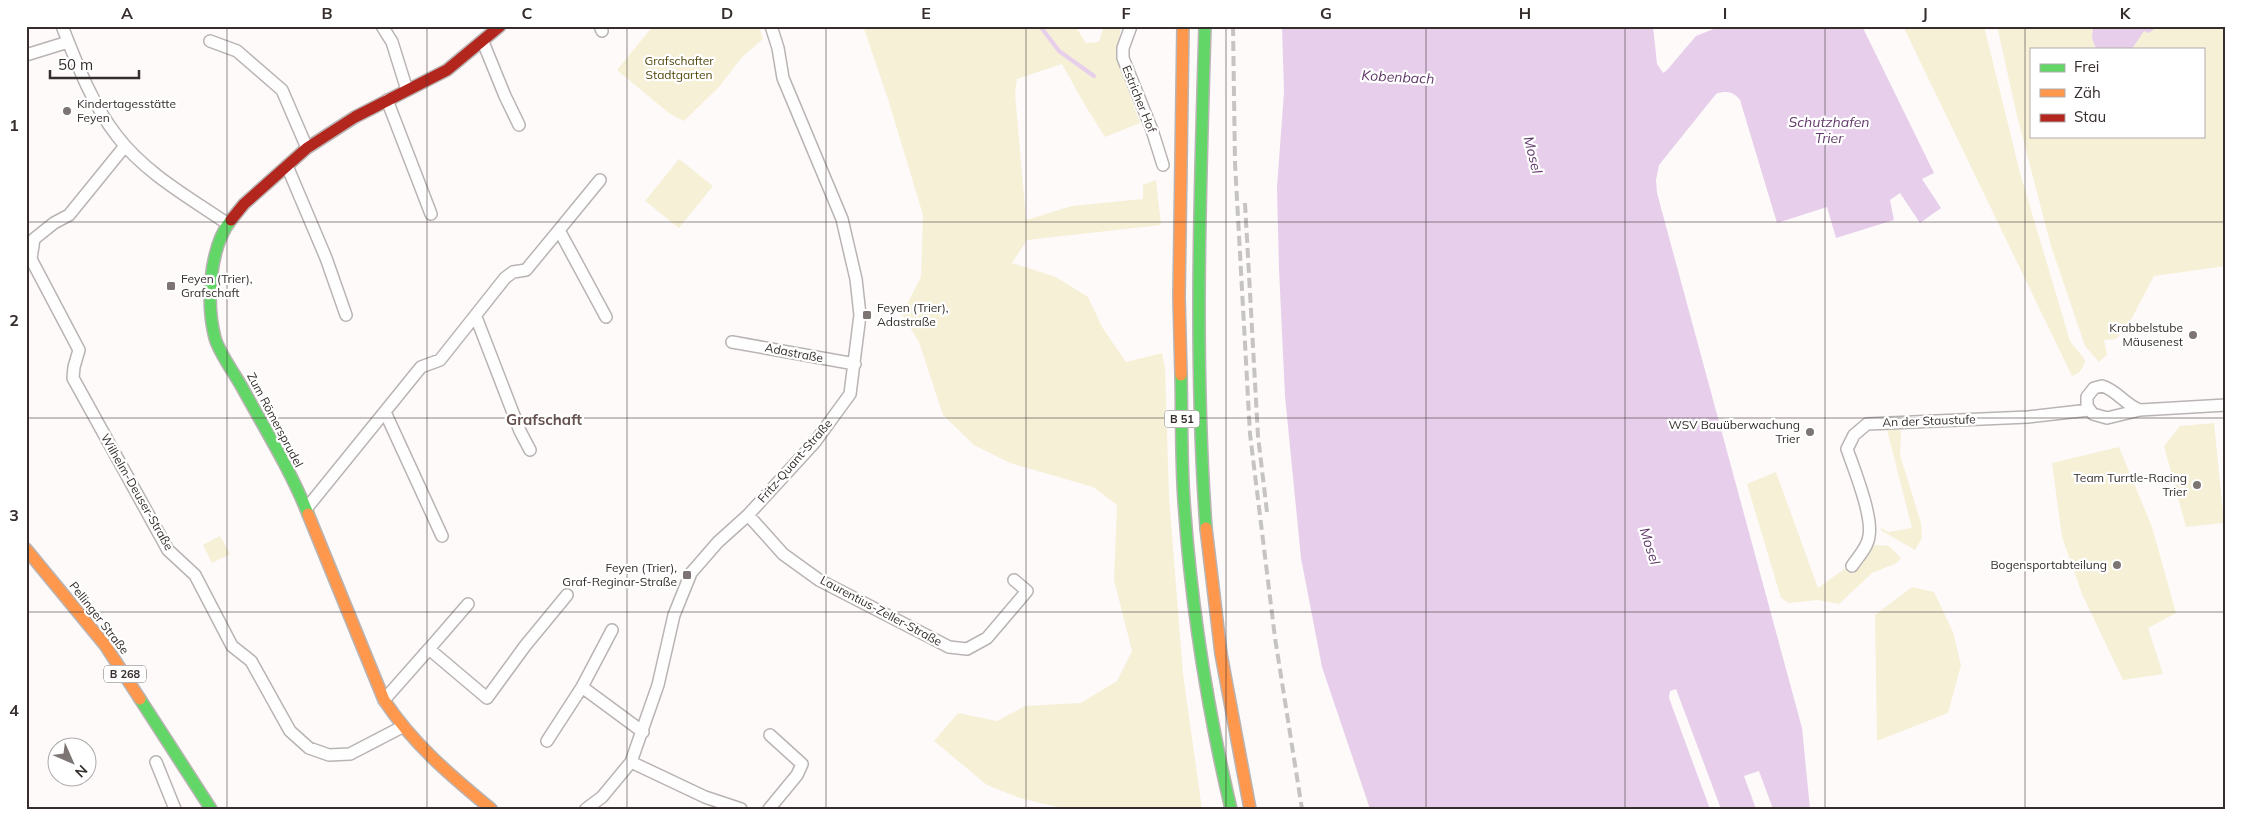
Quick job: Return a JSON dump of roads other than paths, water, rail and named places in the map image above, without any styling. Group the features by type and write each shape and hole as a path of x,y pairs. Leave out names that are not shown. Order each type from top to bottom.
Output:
{"main road":[{"name":"Zum Römersprudel","path":"491,809 444,772 402,727 384,700 306,509 263,425 215,339 210,297 211,273 219,246 228,224 244,204 308,148 355,117 447,70 484,42 500,26"},
{"name":"B 51","path":"1183,26 1179,297 1184,500 1197,635 1217,749 1231,809"},
{"name":"B 51","path":"1205,26 1200,221 1200,369 1204,496 1217,632 1236,745 1250,809"},
{"name":"Pellinger Straße","path":"26,549 105,645 211,809"}],"street":[{"path":"62,26 102,114 125,146 164,180 228,224"},
{"path":"382,26 392,42 407,90"},
{"name":"Fritz-Quant-Straße","path":"586,809 602,797 631,762 658,685 674,615 691,573 718,542 748,514 815,442 850,394 860,315 856,279 842,219 783,78 778,48 771,26"},
{"name":"Estricher Hof","path":"1131,28 1123,48 1123,58 1152,130 1163,166"},
{"path":"210,41 237,51 282,90 308,148"},
{"path":"26,54 68,42"},
{"path":"484,42 505,96 519,124"},
{"path":"388,100 431,214"},
{"name":"Wilhelm-Deuser-Straße","path":"125,146 69,215 54,222 34,239 31,259 79,350 73,378 168,550 195,575 232,646 251,661 290,731 309,748 329,755 350,754 402,727"},
{"path":"287,166 326,258 346,314"},
{"path":"306,509 421,367 440,360 476,317 505,278 513,272 526,270 600,180"},
{"path":"559,230 606,317"},
{"path":"476,317 520,430 530,450"},
{"name":"Adastraße","path":"732,342 855,364"},
{"path":"2140,410 2131,407 2118,395 2102,386 2094,388 2087,398 2089,410 2097,416 2114,417 2140,410 2226,406"},
{"path":"2114,417 2118,410 2118,395"},
{"name":"An der Staustufe","path":"1852,566 1870,535 1869,519 1847,448 1854,435 1867,424 2028,417 2089,410"},
{"path":"385,412 442,536"},
{"name":"Laurentius-Zeller-Straße","path":"748,514 783,554 819,580 949,647 967,649 987,638 1027,591 1014,580"},
{"path":"429,649 487,698 525,646 568,595"},
{"path":"384,700 468,604"},
{"path":"547,741 582,687 612,630"},
{"path":"582,687 643,732"},
{"path":"769,809 797,774 802,764 770,735"},
{"path":"156,762 175,809"},
{"path":"631,762 705,797 741,809"}],"water":[{"path":"1282,26 1653,26 1657,64 1663,73 1696,36 1721,26 1862,26 1934,173 1922,179 1941,208 1920,223 1900,193 1890,200 1894,220 1836,238 1827,207 1777,223 1740,100 1738,97 1726,92 1716,94 1659,165 1656,180 1657,193 1802,728 1810,809 1773,809 1759,771 1744,776 1756,809 1721,809 1676,689 1670,691 1669,698 1710,809 1370,809 1322,667 1301,558 1285,396 1279,269 1277,187 1284,92"},
{"path":"2093,26 2158,26 2149,33 2144,31 2133,48 2096,48 2092,38"}],"waterway":[{"name":"Kobenbach","path":"1040,26 1059,51 1094,76"}],"railway":[{"path":"1233,26 1235,163 1250,434 1275,638 1302,809"},
{"path":"1245,203 1258,436 1267,512"}],"place":[{"name":"Kindertagesstätte Feyen","path":"67,111"},
{"name":"Feyen (Trier), Grafschaft","path":"171,286"},
{"name":"Feyen (Trier), Adastraße","path":"867,315"},
{"name":"Krabbelstube Mäusenest","path":"2193,335"},
{"name":"WSV Bauüberwachung Trier","path":"1810,432"},
{"name":"Team Turrtle-Racing Trier","path":"2197,485"},
{"name":"Bogensportabteilung","path":"2117,565"},
{"name":"Feyen (Trier), Graf-Reginar-Straße","path":"687,575"}],"district":[{"name":"Grafschaft","path":"544,420"}],"park label":[{"name":"Grafschafter Stadtgarten","path":"679,68"}],"water label":[{"name":"Schutzhafen Trier","path":"1829,130"},
{"name":"Mosel","path":"1533,155"},
{"name":"Mosel","path":"1650,546"}]}
